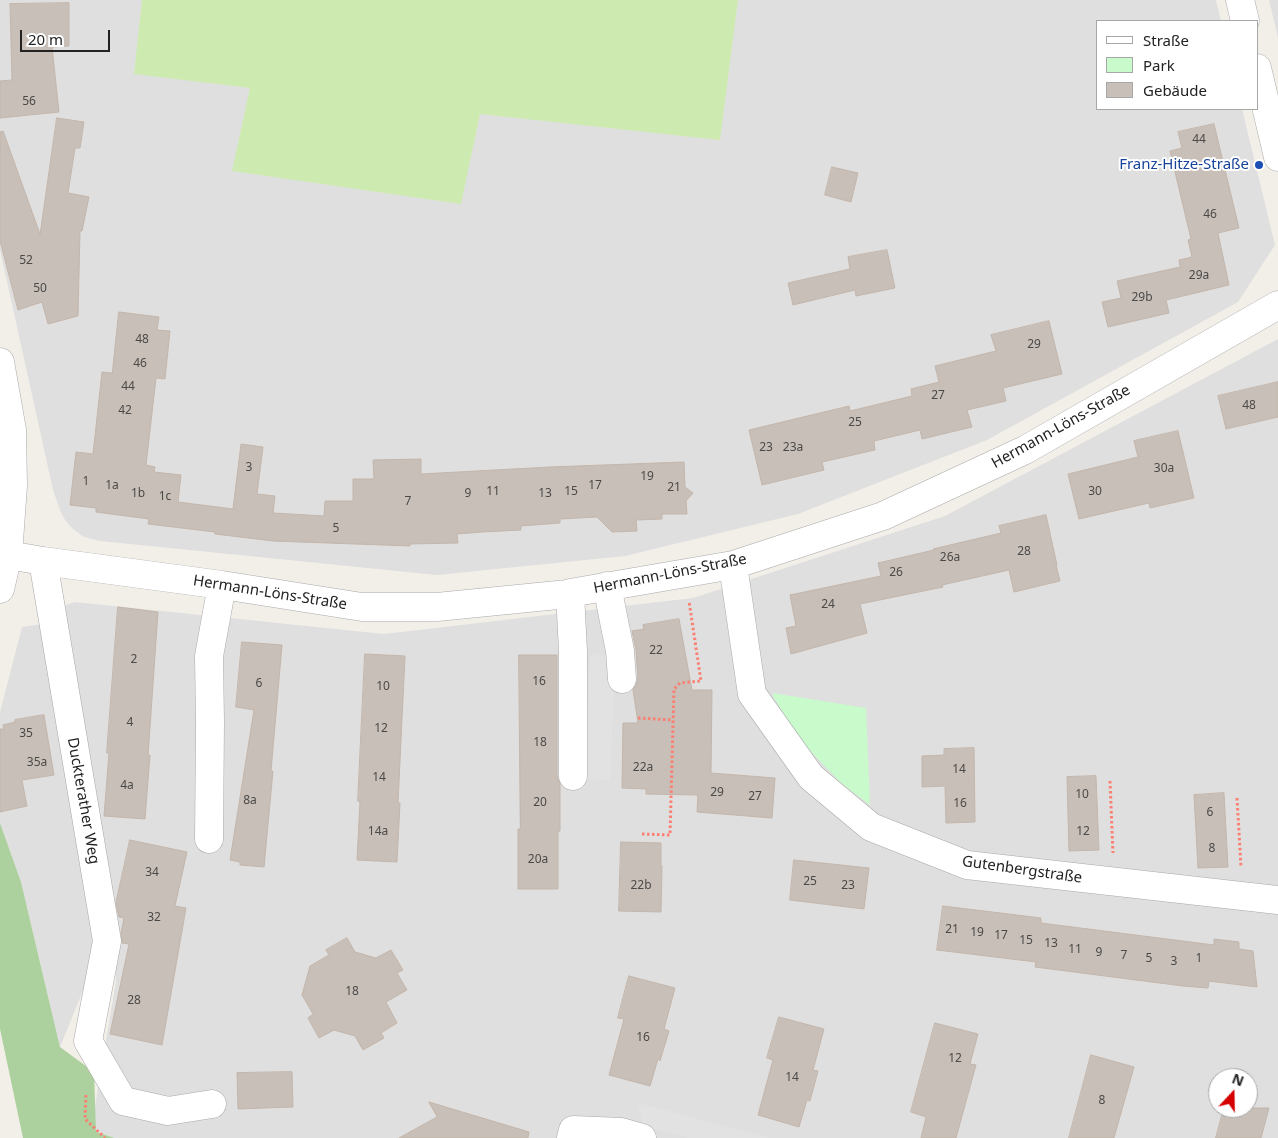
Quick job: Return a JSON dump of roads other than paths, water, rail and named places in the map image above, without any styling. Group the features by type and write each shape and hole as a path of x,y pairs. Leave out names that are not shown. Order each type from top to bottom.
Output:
{"street":[{"path":"1240,0 1245,20"},
{"path":"1258,72 1278,157"},
{"name":"Hermann-Löns-Straße","path":"8,555 362,607 437,607 568,594 733,565 883,516 1026,450 1278,305"},
{"path":"0,362 12,430 14,486 8,555 0,590"},
{"name":"Duckterather Weg","path":"43,561 107,941 88,1041 123,1101 168,1111 212,1104"},
{"name":"Gutenbergstraße","path":"733,565 752,694 810,777 871,827 967,865 1278,900"},
{"path":"209,839 209,656 222,585"},
{"path":"607,586 620,650 622,679"},
{"path":"570,593 573,651 574,776"},
{"path":"572,1134 622,1132 642,1138"}],"place":[{"name":"Franz-Hitze-Straße","path":"1259,165"}]}
